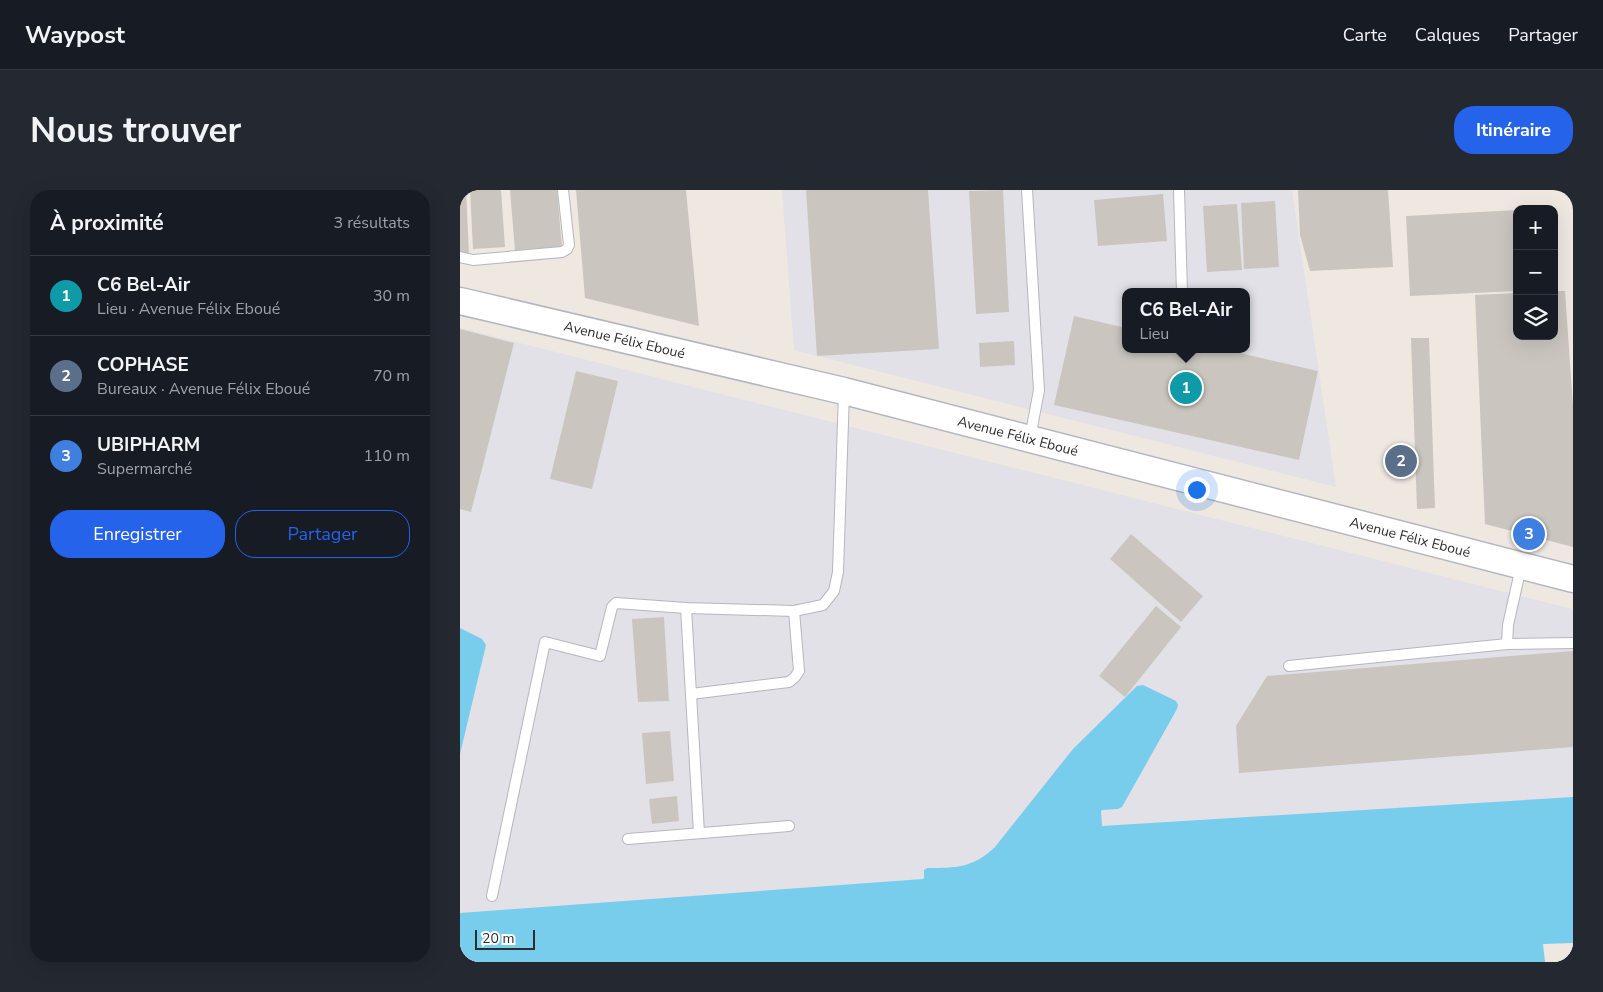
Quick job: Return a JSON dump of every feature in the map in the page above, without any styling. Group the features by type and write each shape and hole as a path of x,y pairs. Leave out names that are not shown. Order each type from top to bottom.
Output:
{"street":[{"name":"Avenue Félix Eboué","path":"460,301 844,391 1573,579"}],"lane":[{"path":"460,257 473,260 562,252 567,249 569,245 563,190"},
{"path":"1027,190 1039,390 1029,440"},
{"path":"1179,190 1182,288"},
{"path":"492,896 545,642 600,656 612,607 616,603 686,608 794,611 823,605 834,591 838,572 844,391"},
{"path":"1507,644 1508,625 1521,566"},
{"path":"686,608 699,833"},
{"path":"691,694 790,682 799,671 794,611"},
{"path":"1290,666 1507,644 1573,643"},
{"path":"628,839 789,826"}],"shaded area":[{"path":"782,190 1292,190 1336,487 794,350"},
{"path":"460,328 1573,609 1573,962 460,962"}],"water":[{"path":"460,628 482,639 486,645 460,754"},
{"path":"1143,685 1176,701 1177,709 1122,807 1101,811 1102,826 1573,797 1573,962 460,962 460,913 923,879 924,870 927,868 947,868 971,863 995,847 1073,749 1137,686"}],"pier":[{"path":"1573,943 1573,962 1545,962 1543,944"}],"building":[{"path":"460,190 466,190 469,254 460,252"},
{"path":"470,190 501,190 505,247 473,249"},
{"path":"510,190 557,190 562,248 515,251"},
{"path":"576,190 686,190 699,326 585,298"},
{"path":"806,190 928,190 939,349 817,356"},
{"path":"1003,190 1009,312 976,314 969,191"},
{"path":"1298,190 1388,190 1393,267 1310,271 1300,235"},
{"path":"1163,194 1167,241 1098,246 1094,200"},
{"path":"1275,201 1279,267 1244,269 1241,203"},
{"path":"1237,204 1242,270 1207,272 1203,206"},
{"path":"1513,210 1513,291 1410,296 1406,216"},
{"path":"1558,291 1565,291 1573,406 1573,547 1485,524 1475,295 1513,293 1513,340 1558,340"},
{"path":"1074,316 1122,327 1122,353 1239,353 1318,371 1299,460 1054,405"},
{"path":"460,329 514,343 471,512 460,509"},
{"path":"1411,338 1429,338 1435,508 1417,509"},
{"path":"1014,341 1015,365 980,367 979,343"},
{"path":"576,371 618,381 592,489 550,479"},
{"path":"1131,534 1203,596 1181,622 1110,559"},
{"path":"1156,606 1181,627 1125,697 1099,676"},
{"path":"664,617 669,701 638,702 632,619"},
{"path":"1573,651 1573,747 1239,773 1236,726 1267,676"},
{"path":"670,731 674,781 646,784 642,733"},
{"path":"677,796 679,821 652,824 649,799"}],"place":[{"name":"C6 Bel-Air","path":"1186,388"},
{"name":"COPHASE","path":"1401,461"},
{"name":"UBIPHARM","path":"1529,534"}]}
